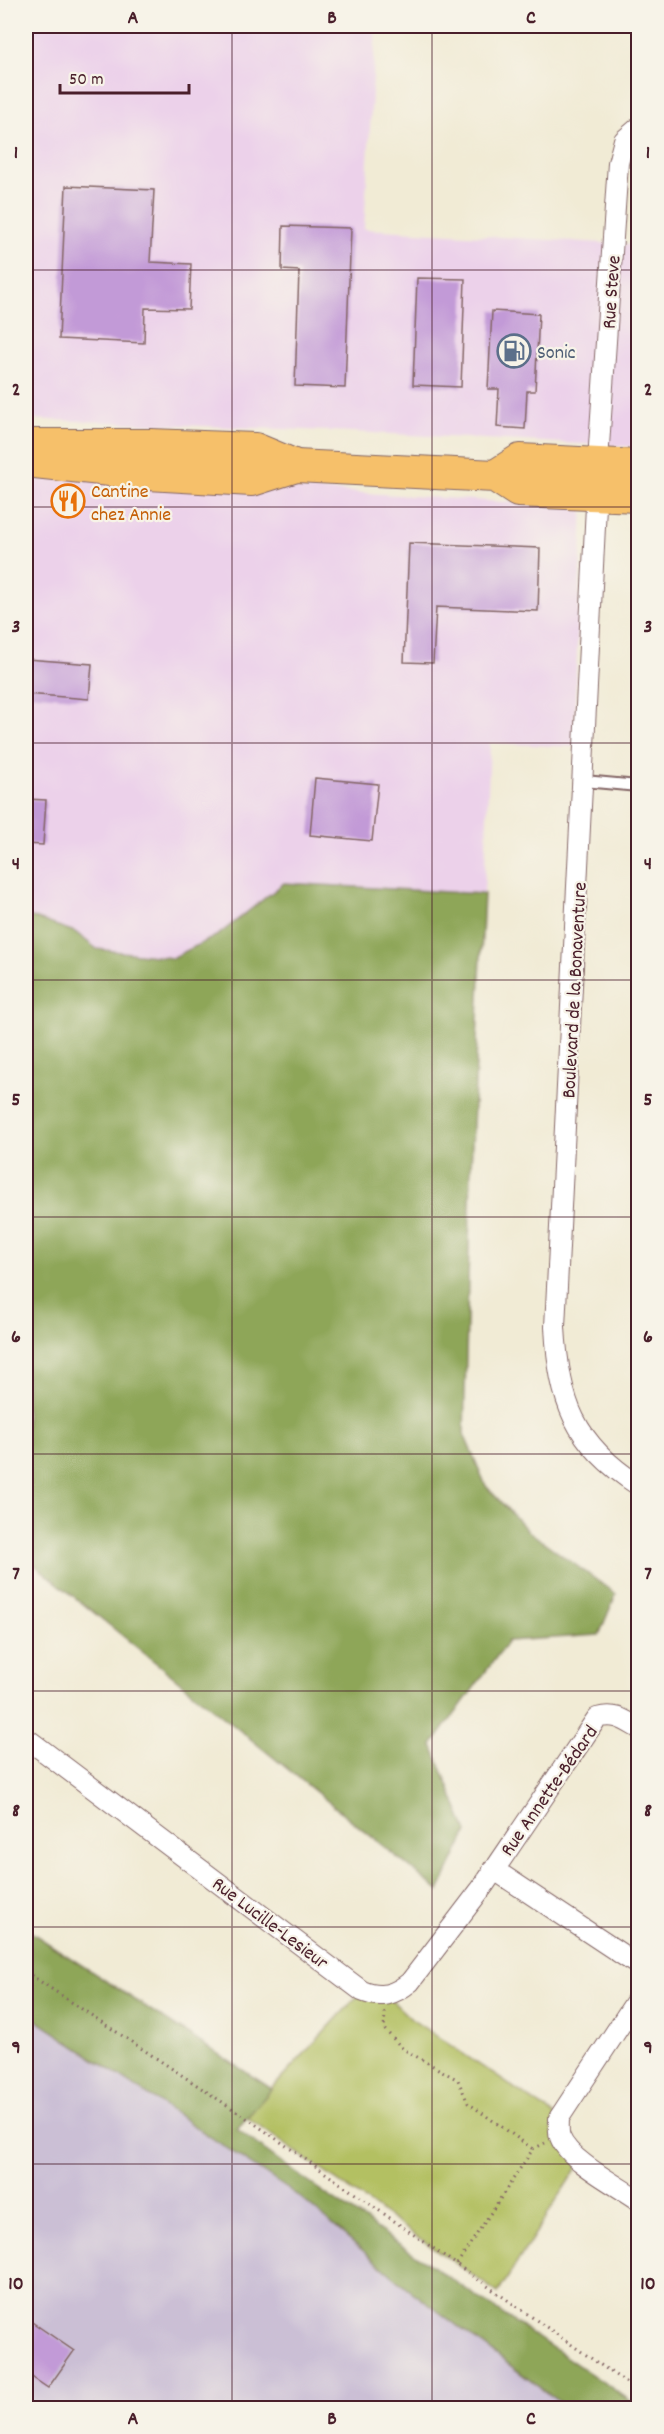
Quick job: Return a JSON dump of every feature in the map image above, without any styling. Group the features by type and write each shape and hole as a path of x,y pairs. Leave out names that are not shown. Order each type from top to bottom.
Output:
{"main road":[{"path":"26,445 255,448 296,466"},
{"path":"26,461 148,474 252,480 296,466 495,476 518,491 598,479 639,466"},
{"path":"598,479 639,496"}],"street":[{"name":"Rue Steve","path":"598,479 618,163 624,140 639,128"},
{"name":"Boulevard de la Bonaventure","path":"598,479 555,1327 557,1365 565,1398 592,1450 619,1473 639,1485"},
{"name":"Rue Annette-Bédard","path":"494,1869 597,1718 609,1715 620,1717 639,1728"},
{"name":"Rue Lucille-Lesieur","path":"26,1738 362,1991 373,1995 386,1995"},
{"path":"386,1995 398,1992 410,1982 494,1869 639,1965"},
{"path":"639,1998 559,2118 559,2135 566,2149 639,2200"}],"lane":[{"path":"584,781 639,786"}],"path":[{"path":"26,1972 246,2117 639,2391"},
{"path":"386,1995 384,2029 391,2039 403,2049 458,2080 468,2103 533,2149"},
{"path":"457,2264 533,2149 559,2135"}],"shaded area":[{"path":"26,26 376,26 364,229 638,245 638,447 354,432 26,419"},
{"path":"26,471 583,507 573,747 490,743 484,894 284,883 218,935 172,958 97,949 75,932 26,915"},
{"path":"26,2013 301,2198 612,2408 26,2408"}],"green space":[{"path":"284,883 484,894 471,1168 464,1434 486,1486 527,1530 616,1594 599,1635 508,1641 432,1745 467,1832 439,1891 26,1558 26,915 75,932 97,949 172,958 218,935"},
{"path":"26,1929 272,2089 237,2129 304,2179 638,2408 567,2408 407,2288 301,2198 26,2013"},
{"path":"362,1991 386,1995 411,2019 559,2118 581,2161 498,2293 246,2117"}],"building":[{"path":"66,186 154,190 150,262 191,264 189,309 145,308 144,343 59,339"},
{"path":"283,226 351,228 345,388 295,386 299,271 282,270"},
{"path":"417,278 465,279 461,387 413,385"},
{"name":"Sonic","path":"492,311 539,314 535,391 527,391 525,429 497,427 499,389 488,389"},
{"path":"409,543 540,548 538,611 436,607 433,663 404,662"},
{"path":"26,659 92,664 89,699 26,694"},
{"path":"315,778 378,784 372,841 310,835"},
{"path":"26,799 46,800 43,845 26,844"},
{"path":"26,2318 74,2351 48,2388 26,2373"}],"place":[{"name":"Sonic","path":"514,351"},
{"name":"Cantine chez Annie","path":"68,501"}]}
